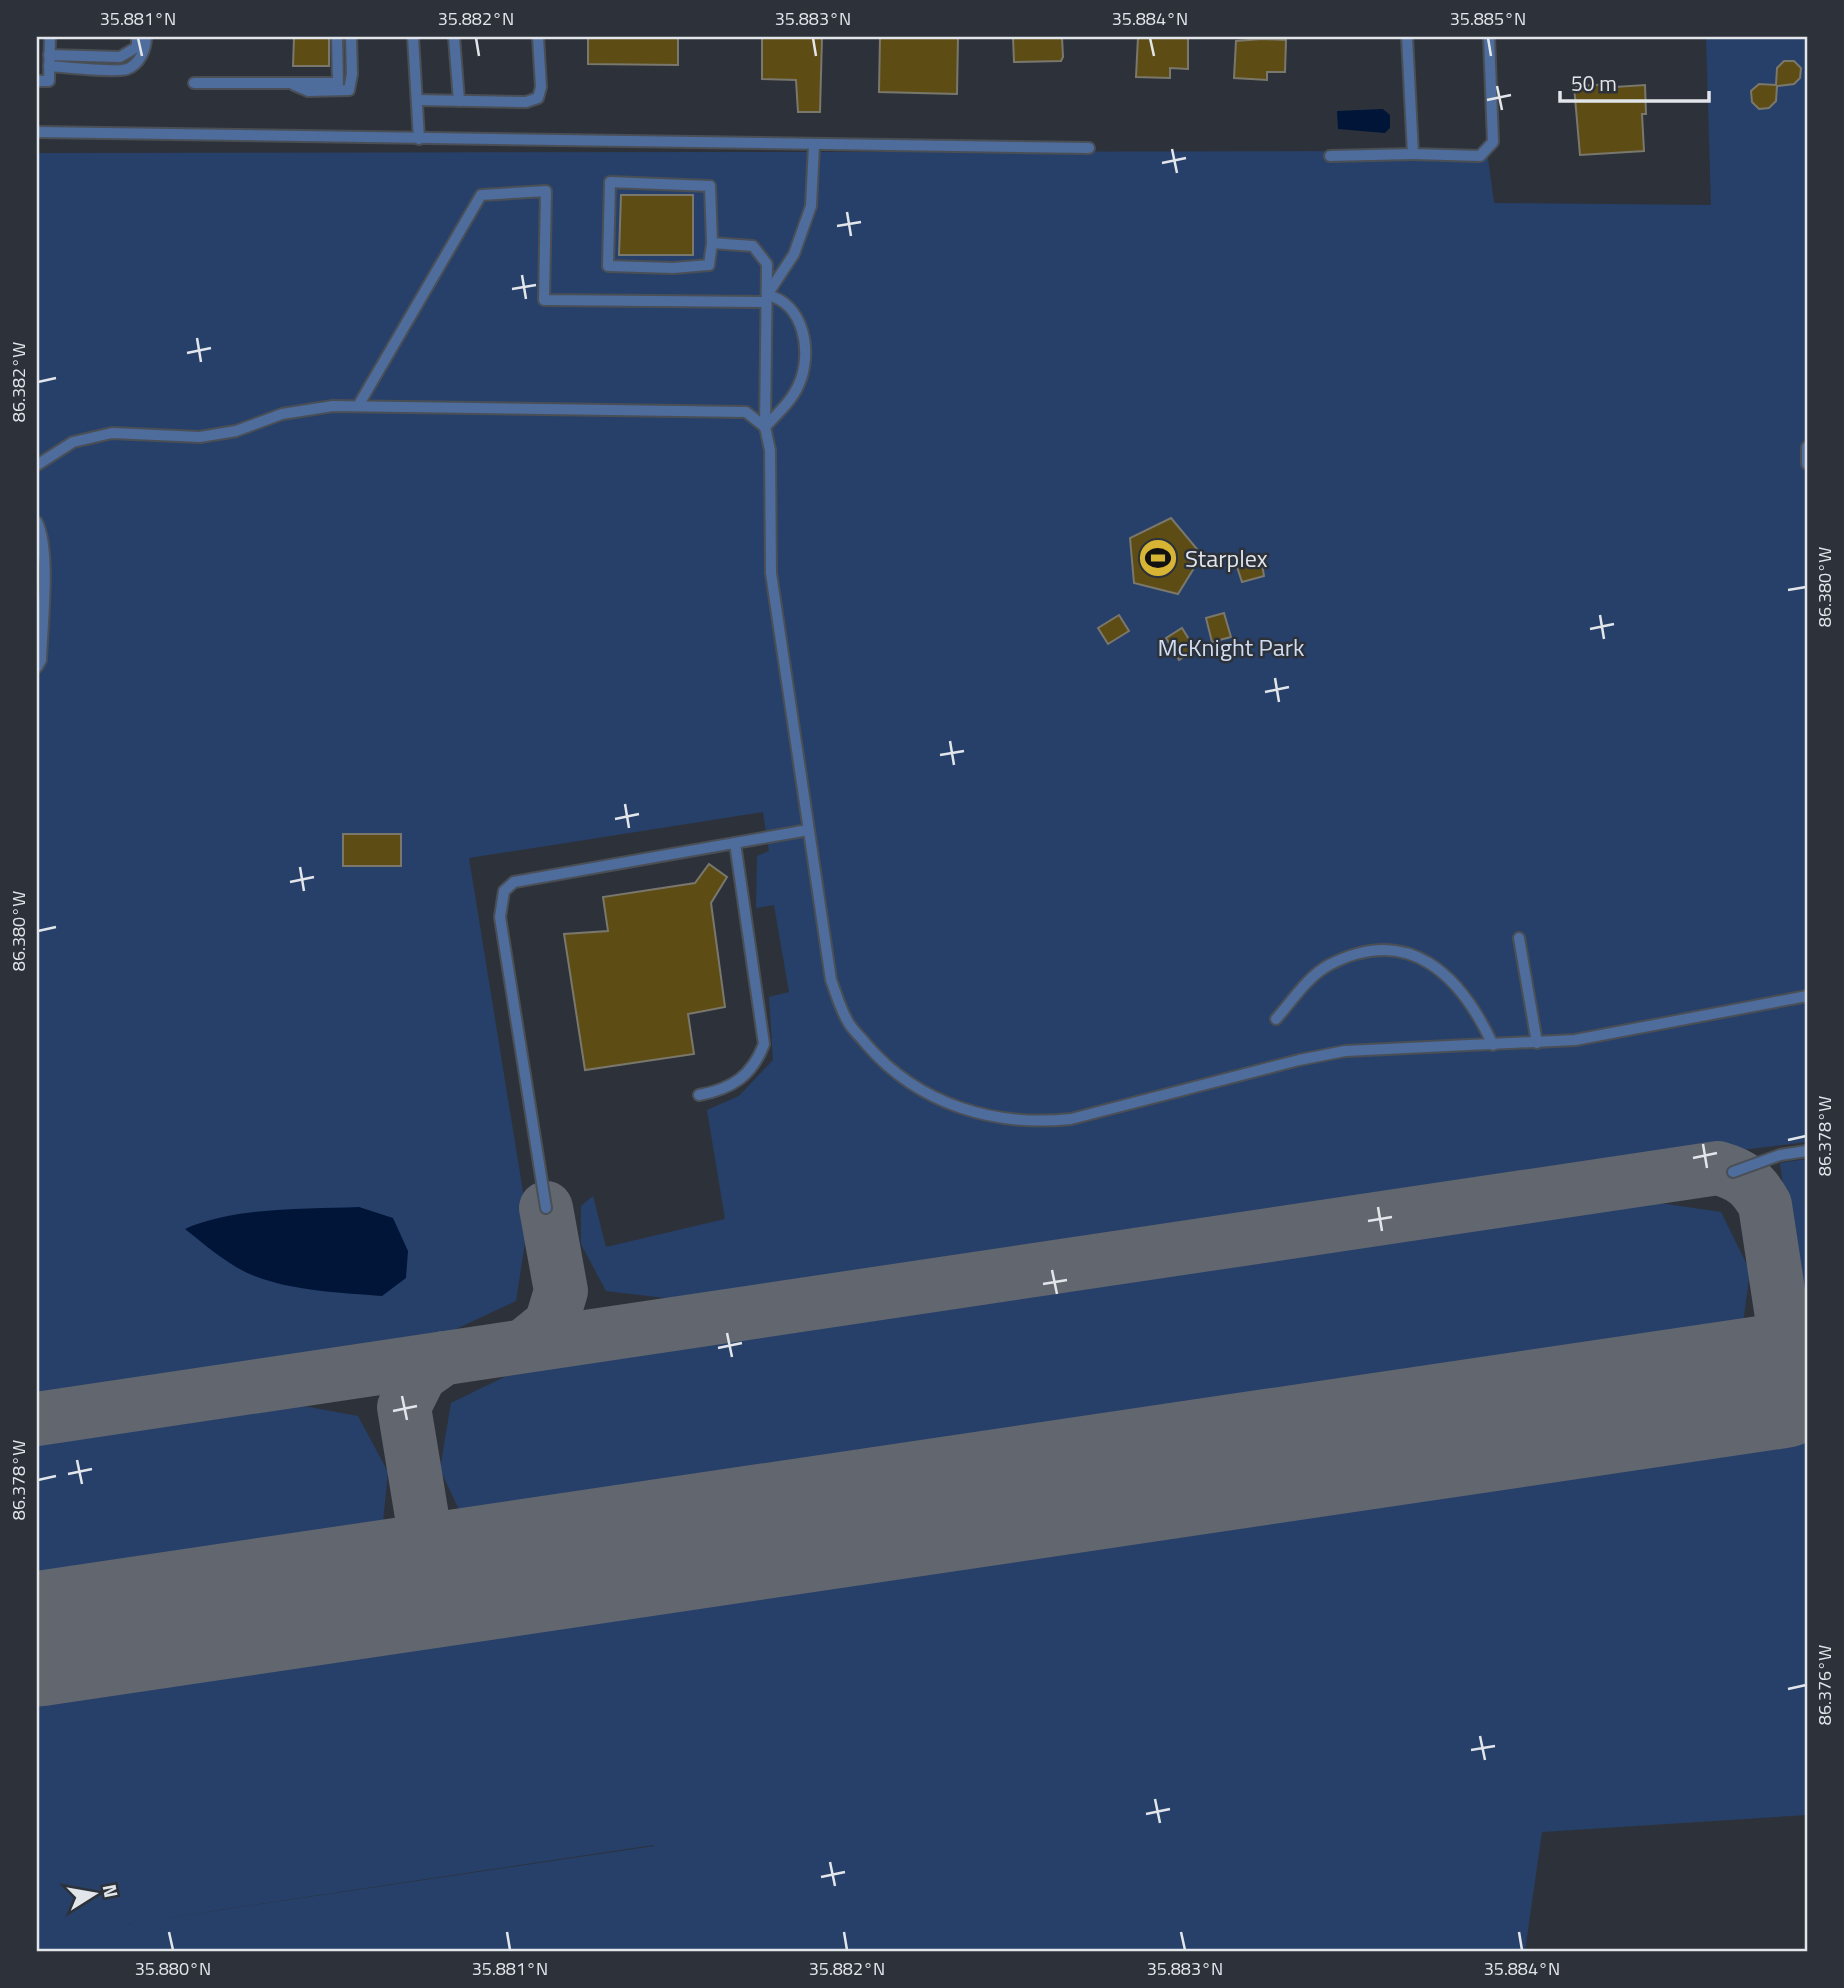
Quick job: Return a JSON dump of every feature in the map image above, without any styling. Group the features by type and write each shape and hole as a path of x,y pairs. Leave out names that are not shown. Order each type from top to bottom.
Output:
{"lane":[{"path":"37,81 49,81 50,37"},
{"path":"49,61 120,57 137,47 137,37"},
{"path":"49,61 127,69 138,60 146,48 146,37"},
{"path":"194,83 338,83 337,37"},
{"path":"288,83 308,91 349,90 352,74 351,37"},
{"path":"413,37 419,139"},
{"path":"454,37 459,101"},
{"path":"416,100 526,102 538,98 541,87 538,37"},
{"path":"1407,37 1413,154"},
{"path":"1330,156 1480,156 1493,142 1489,37"},
{"path":"37,132 1089,148"},
{"path":"766,298 794,254 811,205 814,145"},
{"path":"610,182 710,186 712,243 709,265 673,268 608,266 610,182"},
{"path":"358,406 481,195 546,191 544,300 779,297 793,311 803,329 804,350 800,383 765,427"},
{"path":"712,243 752,246 767,264 765,427 770,450 771,573 831,980 847,1022 878,1057 912,1086 952,1106 1034,1123 1059,1120 1345,1051 1537,1042 1638,1029 1807,996"},
{"path":"37,465 73,442 112,433 200,437 236,431 282,414 333,406 746,412 765,427"},
{"path":"1807,447 1807,464"},
{"path":"37,522 42,542 44,578 41,660 37,667"},
{"path":"546,1208 500,917 504,891 514,882 808,830"},
{"path":"699,1095 734,1085 746,1076 758,1060 764,1044 735,843"},
{"path":"1519,938 1537,1042"},
{"path":"1276,1019 1307,983 1329,965 1364,953 1397,951 1428,960 1460,987 1478,1012 1493,1045"},
{"path":"1733,1172 1780,1155 1807,1151"}],"green space":[{"name":"McKnight Park","path":"1706,37 1807,37 1807,1142 1593,1168 699,1302 606,1291 581,1244 581,1206 593,1196 606,1247 725,1219 707,1110 739,1096 773,1060 769,997 789,992 774,905 756,908 757,856 769,851 763,812 469,858 528,1223 516,1301 424,1344 37,1403 37,153 1487,151 1494,203 1711,205"},
{"path":"1807,1159 1807,1360 1780,1163"},
{"path":"1625,1198 1721,1212 1750,1271 1741,1338 468,1529 440,1469 451,1403 537,1361"},
{"path":"265,1399 358,1416 388,1472 381,1542 37,1594 37,1444 119,1433 50,1433"},
{"path":"1807,1421 1807,1815 1542,1832 1525,1951 37,1951 37,1685","holes":["654,1845 654,1846 126,1924"]}],"shaded area":[{"path":"1383,109 1390,115 1390,128 1385,133 1338,129 1337,111"},
{"path":"359,1207 393,1218 408,1251 406,1278 382,1296 283,1285 252,1275 234,1266 185,1229 247,1213"}],"building":[{"path":"294,37 329,37 329,66 293,66"},
{"path":"588,37 678,37 678,65 588,64"},
{"path":"762,37 822,37 820,112 798,112 796,80 762,79"},
{"path":"880,37 958,37 957,94 879,92"},
{"path":"1013,37 1062,37 1063,57 1061,61 1014,62"},
{"path":"1138,37 1188,37 1188,69 1170,68 1170,78 1136,77"},
{"path":"1286,40 1285,72 1267,72 1267,80 1234,78 1236,41"},
{"path":"1784,61 1794,61 1801,68 1800,78 1794,84 1777,86 1776,101 1769,108 1759,109 1752,102 1751,91 1759,84 1776,85 1777,68"},
{"path":"1615,84 1615,87 1645,85 1646,114 1642,114 1644,151 1580,155 1574,86"},
{"path":"621,195 693,195 693,255 619,255"},
{"path":"1171,518 1202,555 1178,594 1134,583 1130,538"},
{"path":"1261,558 1264,576 1242,582 1236,564"},
{"path":"1224,613 1231,637 1212,642 1206,618"},
{"path":"1119,615 1129,631 1108,644 1098,628"},
{"path":"1182,628 1195,649 1179,660 1166,638"},
{"path":"343,834 401,834 401,866 343,866"},
{"path":"709,864 727,877 711,903 725,1007 688,1014 694,1054 585,1070 564,934 608,931 603,897 695,883"}],"taxiway":[{"path":"37,1419 1718,1168 1746,1181 1765,1205 1784,1330 1779,1381"},
{"path":"524,1346 551,1324 561,1291 546,1208"},
{"path":"376,1588 408,1568 425,1535 404,1407 420,1375 444,1358"},
{"path":"425,1535 437,1552 451,1563 488,1572"}],"runway":[{"path":"37,1639 1779,1381"}],"place":[{"name":"Starplex","path":"1158,558"}]}
